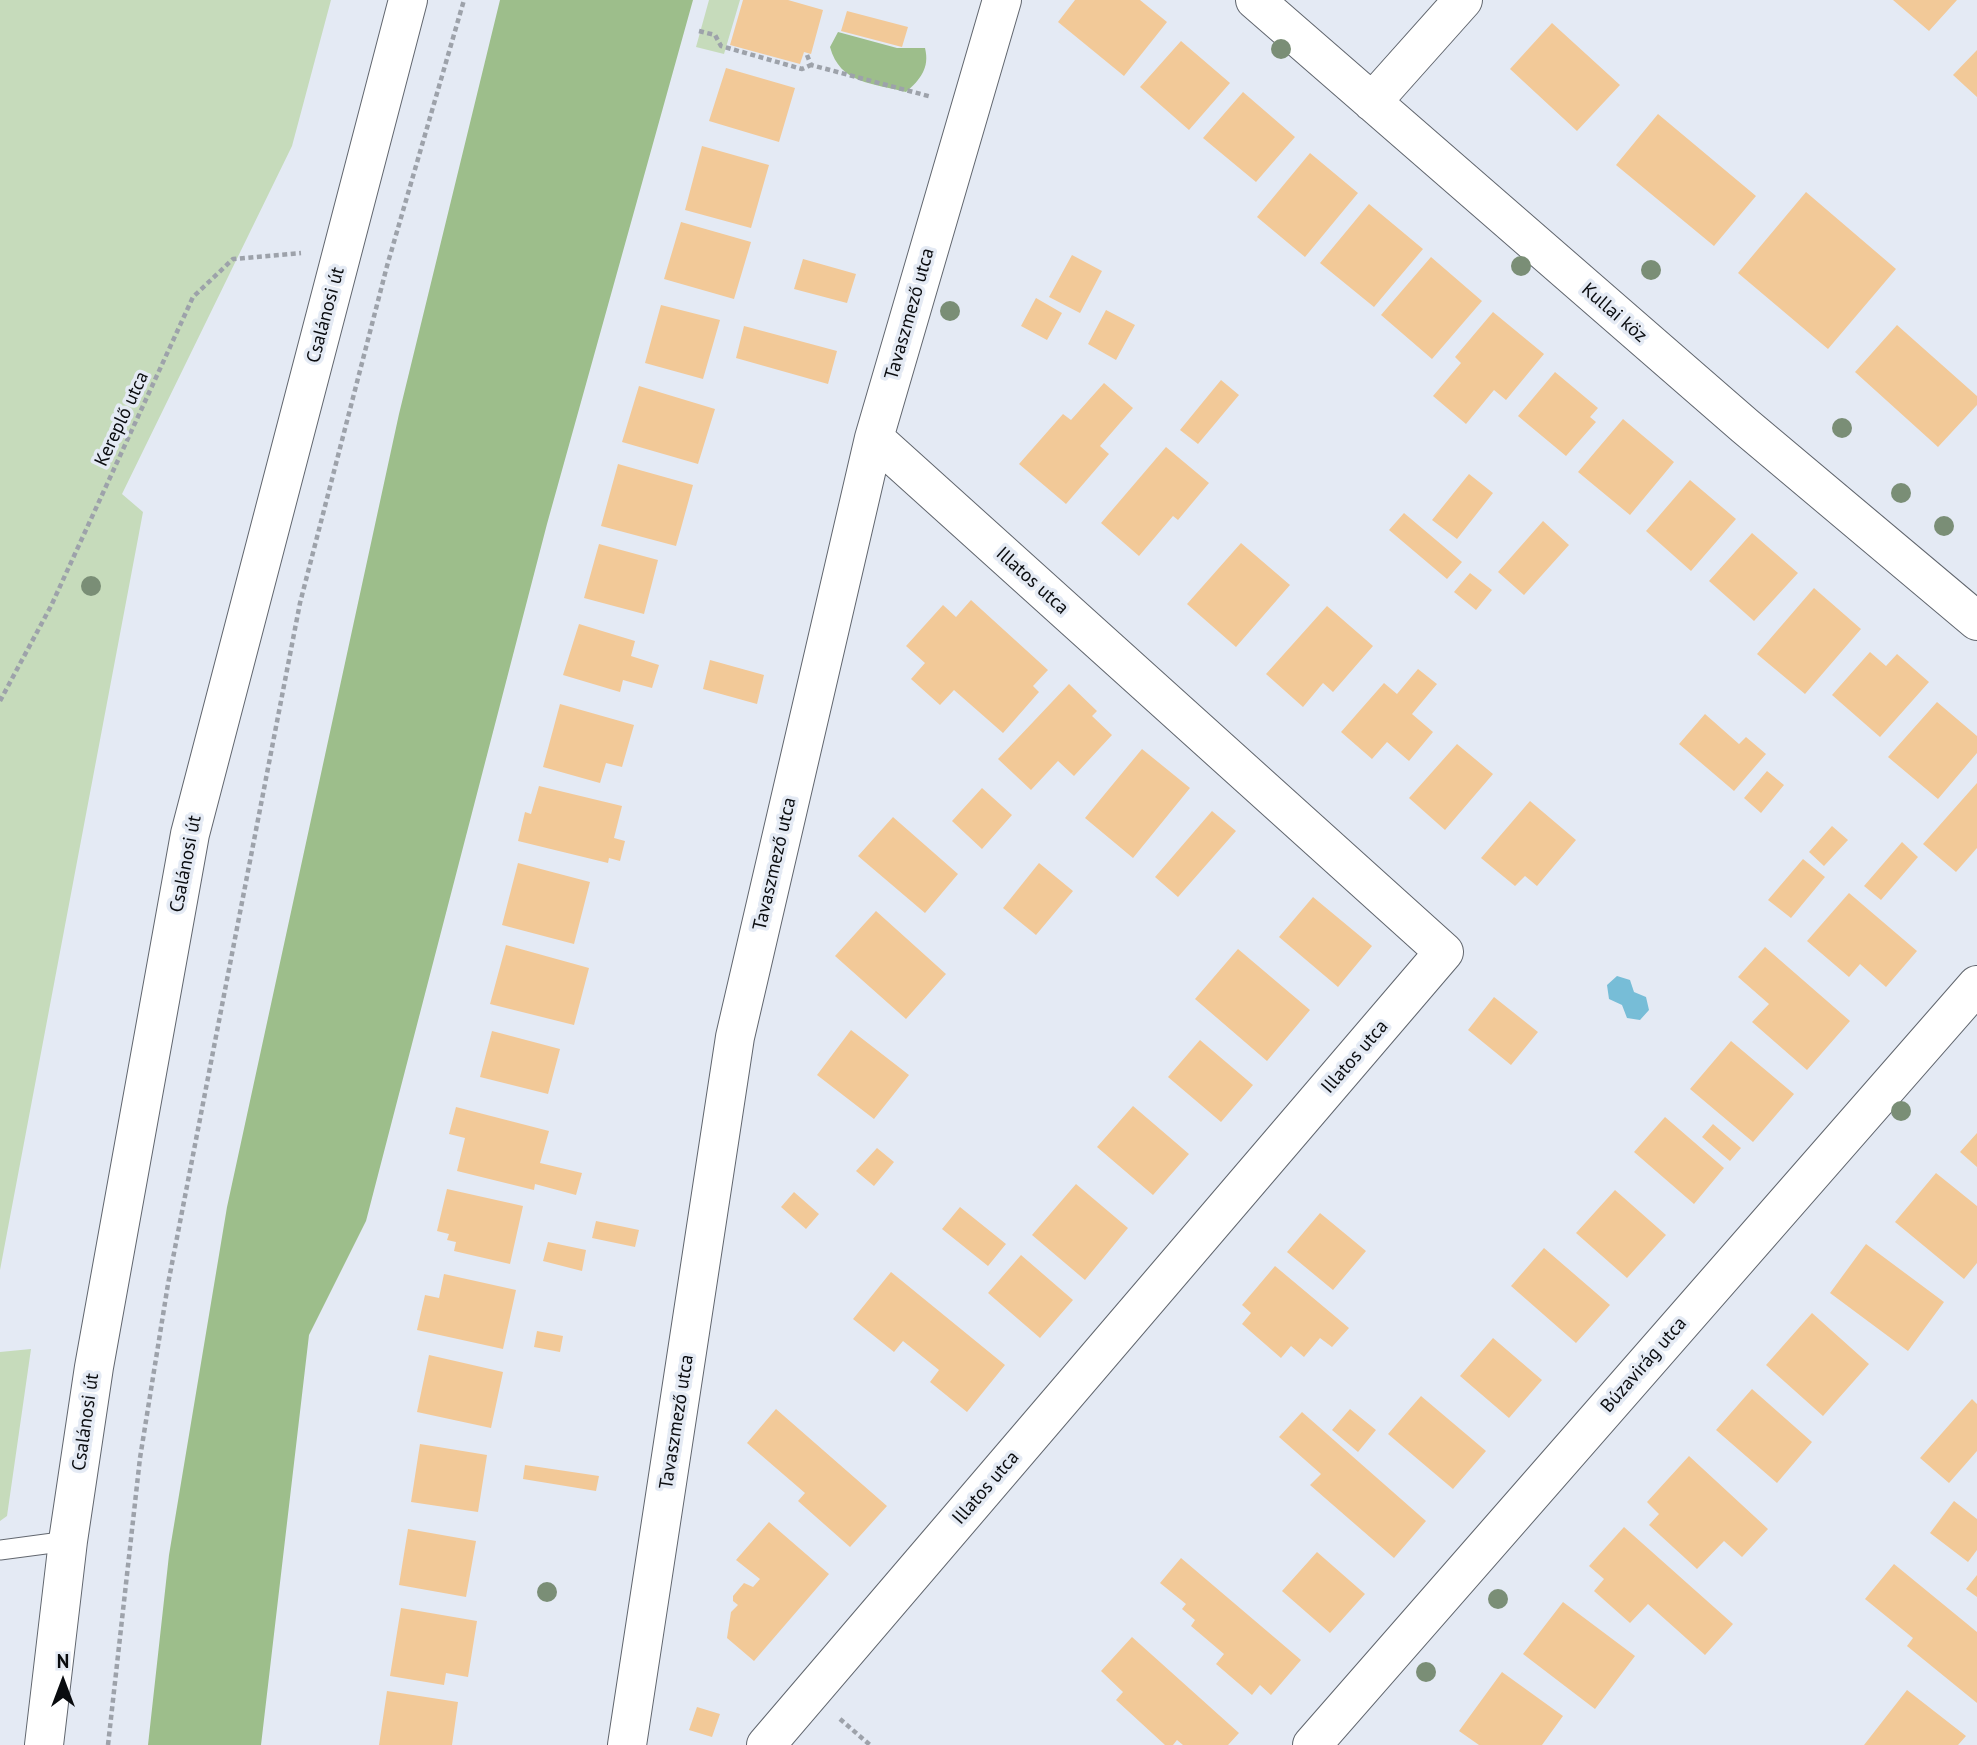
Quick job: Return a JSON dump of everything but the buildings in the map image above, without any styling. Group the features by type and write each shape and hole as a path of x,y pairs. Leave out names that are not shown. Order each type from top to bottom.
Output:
{"street":[{"name":"Csalánosi út","path":"44,1745 68,1541 94,1367 190,834 408,0"},
{"name":"Tavaszmező utca","path":"627,1745 736,1037 874,438 1002,0"},
{"name":"Kullai köz","path":"1255,0 1745,426 1977,621"},
{"path":"1372,102 1463,0"},
{"name":"Illatos utca","path":"766,1745 1444,952 874,438"},
{"name":"Búzavirág utca","path":"1312,1745 1977,985"}],"lane":[{"path":"0,1550 68,1541"}],"path":[{"path":"108,1745 140,1458 168,1284 300,603 387,266 464,0"},
{"path":"699,31 715,35 721,46 802,69 811,65 937,98"},
{"path":"807,55 811,65"},
{"name":"Kereplő utca","path":"0,701 51,606 193,298 233,259 344,249"}],"green space":[{"path":"0,0 331,0 292,146 122,494 143,512 0,1270"},
{"path":"500,0 693,0 547,524 366,1221 309,1335 261,1745 148,1745 169,1555 227,1207 399,414"},
{"path":"709,0 740,0 724,54 696,47"},
{"path":"838,32 897,48 925,48 926,62 923,73 906,92 859,80 841,68 835,59 830,47"},
{"path":"31,1349 7,1516 0,1521 0,1352"}],"water":[{"path":"1617,976 1630,980 1634,992 1646,997 1649,1010 1640,1020 1627,1018 1622,1005 1609,999 1607,985"}]}
